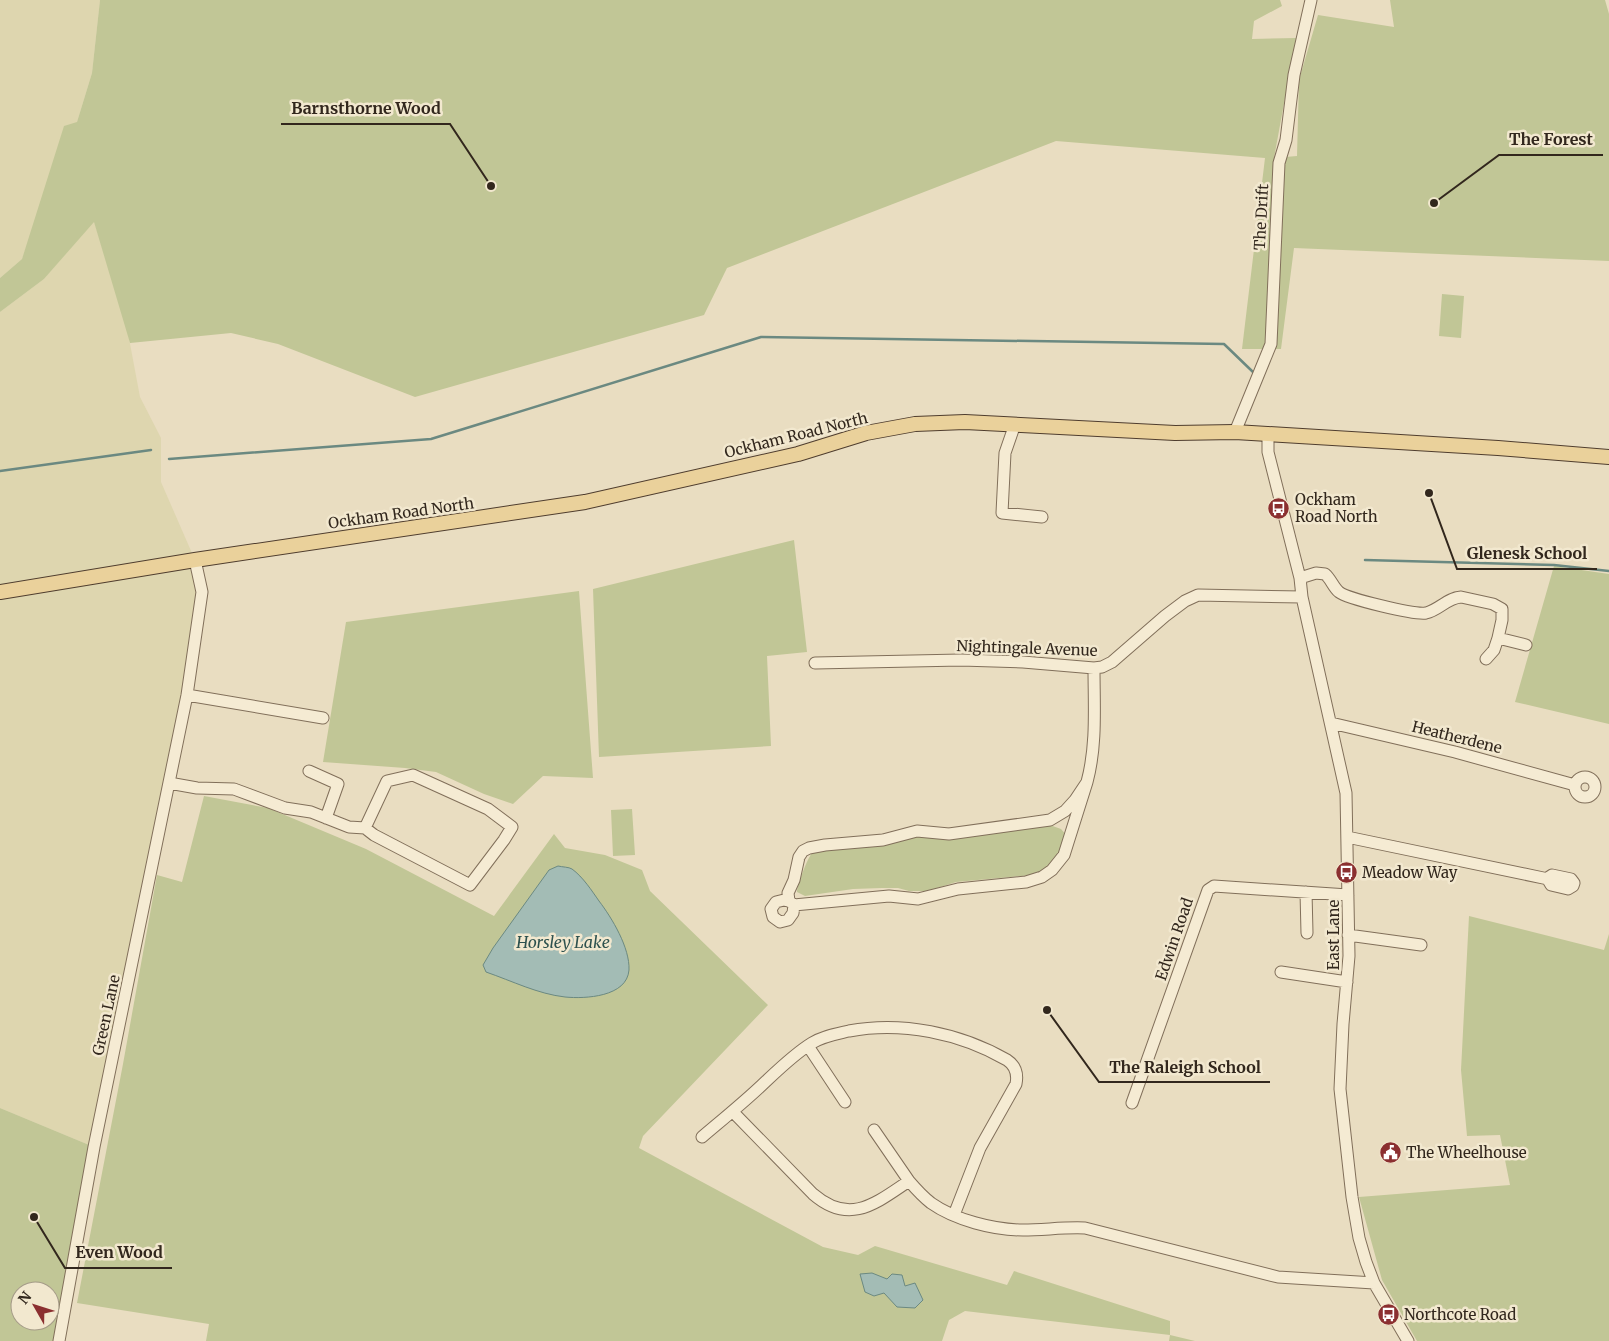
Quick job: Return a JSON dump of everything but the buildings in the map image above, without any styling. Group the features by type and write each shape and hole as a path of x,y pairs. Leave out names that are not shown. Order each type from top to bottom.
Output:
{"main road":[{"name":"Ockham Road North","path":"0,592 195,560 585,502 798,454 866,433 916,424 965,422 1168,433 1235,432 1498,448 1609,457"}],"street":[{"name":"The Drift","path":"1235,432 1271,344 1279,163 1286,140 1294,75 1311,0"},
{"path":"1015,424 1005,453 1002,512 1042,517"},
{"name":"East Lane","path":"1268,435 1268,452 1300,578 1302,597 1346,793 1347,982 1340,1067 1342,1110 1355,1218 1362,1250 1374,1283 1408,1341"},
{"name":"Green Lane","path":"59,1341 94,1147 187,695 202,592 195,560"},
{"path":"1300,578 1316,573 1325,574 1338,591 1350,598 1419,613 1432,611 1456,598 1493,604 1502,609 1503,614 1494,650 1486,659"},
{"name":"Nightingale Avenue","path":"815,663 989,660 1102,667 1112,662 1185,601 1198,595 1302,597"},
{"path":"1498,638 1526,645"},
{"path":"1070,836 1070,828 1066,822 1059,819 949,834 917,831 883,840 809,848 799,857 794,880 788,893 791,903 889,896 918,899 958,889 1031,881 1048,874 1057,866 1064,855 1070,836 1087,782 1091,768 1094,740 1094,668"},
{"path":"187,695 323,718"},
{"name":"Heatherdene","path":"1331,723 1455,752 1575,784"},
{"path":"309,771 338,784 326,818"},
{"path":"169,783 197,788 234,789 285,808 311,812 349,827 365,828 374,835 470,885 504,840 512,826 488,809 413,775 387,781 365,828"},
{"path":"1050,820 1065,811 1087,782"},
{"path":"1347,837 1548,879"},
{"name":"Edwin Road","path":"1132,1103 1208,890 1214,886 1348,895"},
{"path":"1306,892 1308,933"},
{"path":"1348,934 1421,945"},
{"path":"1281,972 1347,982"},
{"path":"702,1137 733,1112 795,1055 828,1036 881,1027 906,1028 956,1038 1011,1062 1016,1070 1017,1079 980,1148 954,1215"},
{"path":"808,1046 845,1102"},
{"path":"733,1112 813,1194 826,1204 851,1209 868,1207 909,1180"},
{"path":"874,1130 920,1193 931,1202 954,1215 984,1225 1021,1230 1085,1228 1278,1277 1374,1283"}],"shaded area":[{"path":"0,0 100,0 92,73 77,122 47,189 22,259 0,278"},
{"path":"94,221 128,333 140,397 161,438 161,482 195,560 202,592 94,1147 0,1108 0,312 44,279"}],"green space":[{"path":"100,0 1280,0 1282,6 1254,21 1252,39 1296,38 1274,158 1297,156 1299,80 1318,15 1394,27 1390,0 1605,0 1609,14 1609,261 1294,248 1281,349 1242,349 1265,158 1056,141 727,268 704,315 415,397 278,344 231,333 130,343 94,222 44,279 0,312 0,278 22,259 64,126 77,122 92,73"},
{"path":"1442,294 1464,296 1461,338 1439,336"},
{"path":"794,540 807,652 767,656 771,746 599,757 593,589"},
{"path":"1554,566 1609,574 1609,724 1515,702"},
{"path":"579,591 593,778 543,776 513,804 484,794 436,772 323,762 346,622"},
{"path":"204,796 268,808 366,849 494,916 554,834 565,848 605,855 642,870 650,891 768,1005 643,1136 639,1148 823,1247 858,1255 875,1246 1007,1285 1014,1271 1170,1321 1170,1335 965,1311 949,1320 942,1341 206,1341 209,1324 77,1303 157,875 182,882"},
{"path":"632,809 635,855 613,856 611,810"},
{"path":"1047,824 1061,829 1067,836 1060,855 1049,868 1032,875 956,882 928,891 909,891 898,888 853,889 805,896 797,892 803,871 813,852 907,836"},
{"path":"1469,916 1604,950 1609,934 1609,1341 1417,1341 1382,1280 1359,1197 1510,1185 1500,1135 1467,1136 1461,1070"},
{"path":"0,1108 94,1147 59,1341 0,1341"},
{"path":"1170,1335 1195,1341 1169,1341"}],"water":[{"name":"Horsley Lake","path":"558,866 572,869 584,880 604,908 627,952 629,970 626,979 621,986 613,991 594,996 565,997 535,990 486,972 483,965 493,948 549,870"},
{"path":"872,1273 887,1279 892,1274 902,1275 905,1286 915,1283 923,1300 915,1308 897,1307 884,1293 874,1296 865,1292 860,1274"}],"waterway":[{"path":"169,459 431,439 761,337 1224,344 1253,372"},
{"path":"0,471 151,450"},
{"path":"1365,560 1554,565 1609,571"}],"place":[{"name":"Barnsthorne Wood","path":"491,186"},
{"name":"The Forest","path":"1434,203"},
{"name":"Glenesk School","path":"1429,493"},
{"name":"Ockham Road North","path":"1279,508"},
{"name":"Meadow Way","path":"1346,872"},
{"name":"The Raleigh School","path":"1047,1010"},
{"name":"The Wheelhouse","path":"1390,1152"},
{"name":"Even Wood","path":"34,1217"},
{"name":"Northcote Road","path":"1388,1314"}]}
